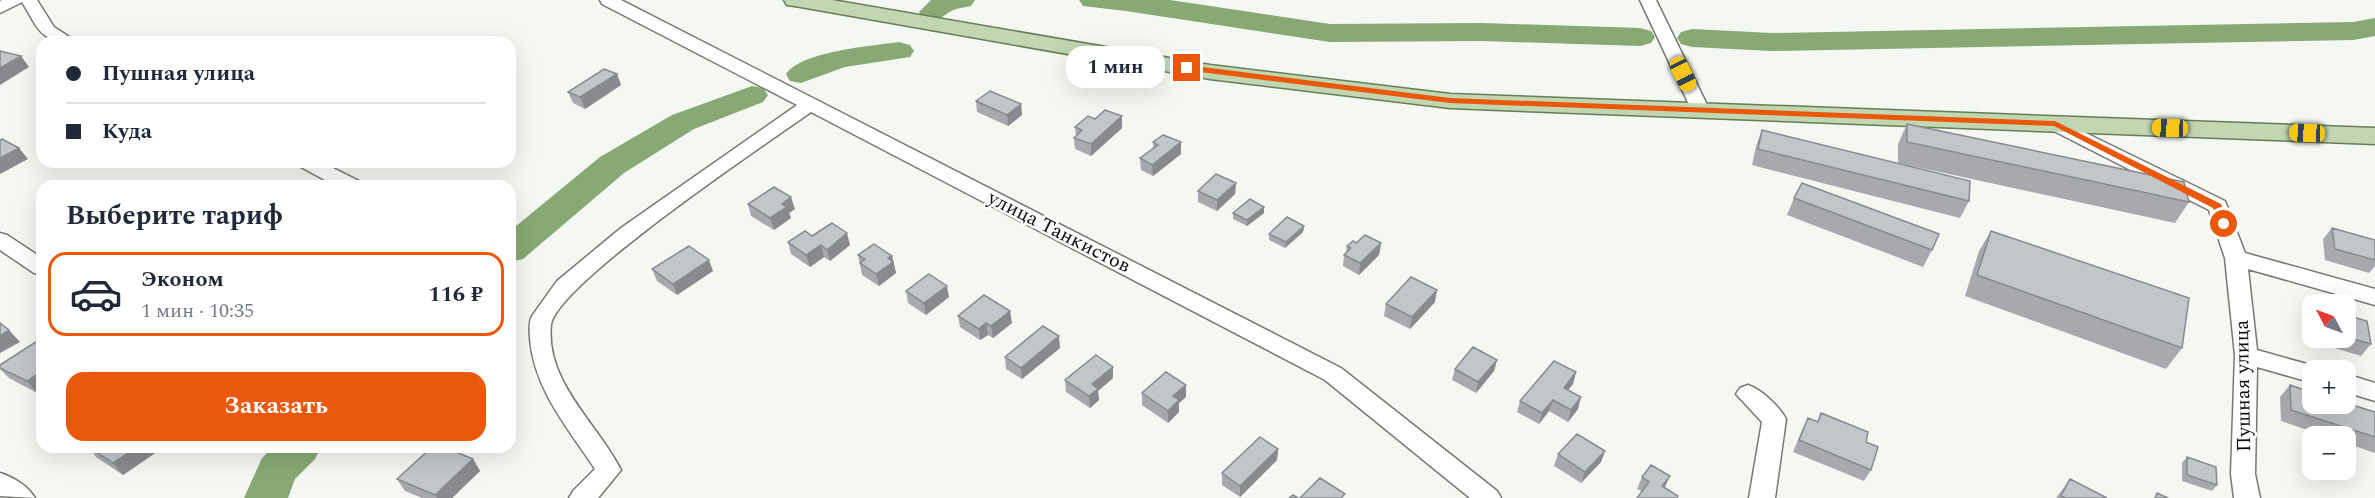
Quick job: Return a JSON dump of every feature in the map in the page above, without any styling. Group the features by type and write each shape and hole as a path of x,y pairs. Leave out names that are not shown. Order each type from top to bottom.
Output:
{"main road":[{"path":"795,0 1221,73 1450,101 2375,136"}],"street":[{"path":"0,9 15,0"},
{"path":"29,0 48,30 58,36"},
{"name":"улица Танкистов","path":"608,0 812,103 1333,374 1488,498"},
{"path":"1648,0 1701,111"},
{"path":"582,498 609,470 557,394 543,355 540,322 565,286 628,233 812,103"},
{"name":"Пушная улица","path":"2055,124 2217,206 2236,258 2246,355 2243,474 2247,498"},
{"path":"318,168 340,180"},
{"path":"0,240 36,264"},
{"path":"2236,258 2375,297"},
{"path":"2246,355 2302,371"},
{"path":"2356,386 2375,392"},
{"path":"1748,394 1774,419 1762,498"},
{"path":"0,483 22,498"}],"building":[{"path":"0,51 21,56 0,68"},
{"path":"604,69 617,74 580,97 568,92"},
{"path":"990,91 1021,104 1007,115 976,101"},
{"path":"1105,110 1122,116 1091,144 1074,138 1082,130 1075,127 1088,116 1095,119"},
{"path":"1907,124 2184,182 2189,202 1907,142"},
{"path":"1762,130 1970,181 1969,201 1758,149"},
{"path":"1163,135 1181,142 1152,165 1140,158 1158,145 1153,142"},
{"path":"0,140 19,148 0,158"},
{"path":"1216,174 1236,183 1217,200 1198,191"},
{"path":"1802,183 1939,234 1932,250 1794,198"},
{"path":"774,187 791,197 782,204 787,207 770,218 748,204"},
{"path":"1250,199 1264,207 1247,220 1233,213"},
{"path":"1287,217 1304,226 1286,242 1269,234"},
{"path":"832,223 847,233 827,250 821,245 806,255 788,242 805,231 812,236"},
{"path":"2332,228 2375,240 2375,260 2335,249"},
{"path":"1991,231 2189,298 2182,348 1977,275"},
{"path":"1365,235 1381,243 1360,263 1344,255 1351,248 1347,246 1353,241 1356,243"},
{"path":"874,244 892,256 888,258 893,262 876,274 860,263 865,259 858,255"},
{"path":"689,246 709,260 673,284 652,269"},
{"path":"929,274 947,286 924,303 906,291"},
{"path":"1411,277 1437,290 1412,317 1386,304"},
{"path":"984,295 1010,311 991,326 986,323 979,329 958,316"},
{"path":"2356,318 2367,321 2371,344 2356,340"},
{"path":"0,323 9,330 0,336"},
{"path":"1043,326 1059,336 1021,368 1005,357"},
{"path":"36,342 36,375 27,381 0,368 0,365"},
{"path":"1473,347 1497,360 1478,382 1455,369"},
{"path":"1096,355 1113,367 1092,384 1098,389 1089,396 1065,380"},
{"path":"1554,361 1576,372 1564,388 1581,397 1571,410 1553,400 1542,413 1520,401"},
{"path":"1166,372 1186,385 1173,396 1179,400 1168,411 1142,393"},
{"path":"2290,385 2302,389 2302,414 2291,410"},
{"path":"2356,406 2375,412 2375,437 2356,431 2356,426 2341,426 2303,414 2356,414"},
{"path":"1821,413 1868,432 1866,442 1878,447 1871,470 1799,440 1808,418 1818,422"},
{"path":"1577,434 1605,451 1585,472 1558,454"},
{"path":"1260,437 1278,449 1240,486 1222,473"},
{"path":"98,453 128,453 113,463"},
{"path":"425,453 458,453 473,459 435,495 397,479"},
{"path":"2187,457 2216,467 2217,485 2187,475"},
{"path":"1651,465 1670,476 1662,486 1678,496 1677,498 1637,498 1649,482 1642,477"},
{"path":"1320,478 1345,494 1341,498 1300,498"},
{"path":"2070,479 2107,498 2061,496"},
{"path":"2157,493 2168,498 2155,498"}],"waterway":[{"path":"933,12 947,2 961,0"},
{"path":"1093,0 1126,2 1330,33 1482,32 1640,37"},
{"path":"1692,38 1772,42 2353,31 2375,27"},
{"path":"801,74 839,59 899,51"},
{"path":"516,245 612,165 683,122 752,95"},
{"path":"266,498 277,470 294,453"}],"route":[{"path":"1187,68 1450,101 2055,124 2217,206 2224,224"}]}
